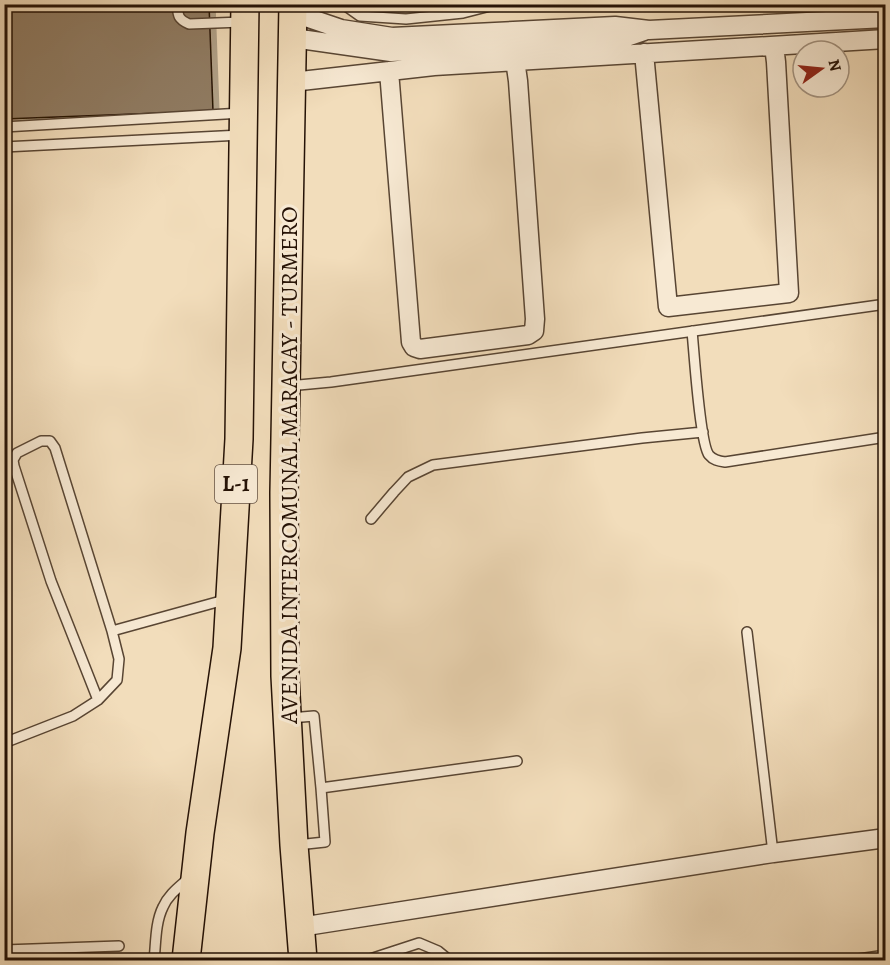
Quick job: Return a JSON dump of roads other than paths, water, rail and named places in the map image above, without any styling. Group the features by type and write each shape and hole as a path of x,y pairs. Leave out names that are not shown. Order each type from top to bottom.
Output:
{"main road":[{"name":"AVENIDA INTERCOMUNAL MARACAY - TURMERO","path":"186,960 200,832 227,648 239,439 245,13"},
{"name":"AVENIDA INTERCOMUNAL MARACAY - TURMERO","path":"294,19 284,516 285,676 303,960"}],"street":[{"path":"294,19 392,37 615,26 649,30 885,18"},
{"path":"294,19 391,52 618,40 649,30"},
{"path":"292,82 434,66 514,60 885,39"},
{"path":"644,53 668,307 789,293 774,46"},
{"path":"389,71 411,342 414,347 420,349 528,335 534,331 518,81 514,60"},
{"path":"300,927 773,853 885,838"}],"lane":[{"path":"177,4 178,16 189,24 245,13"},
{"path":"344,4 360,16 406,19 463,13 498,4"},
{"path":"4,127 244,124"},
{"path":"4,147 244,124"},
{"path":"286,386 331,382 885,304"},
{"path":"692,331 703,432 707,453 715,460 725,462 885,437"},
{"path":"371,519 408,477 433,465 703,432"},
{"path":"4,743 73,716 98,700 117,680 119,659 112,631 55,447 50,441 41,441 16,453 14,466 51,581 98,700"},
{"path":"112,631 230,599"},
{"path":"747,632 773,853"},
{"path":"287,718 314,716 325,842 294,845"},
{"path":"321,788 517,761"},
{"path":"154,960 162,908 172,893 196,872"},
{"path":"367,960 419,943 438,951 449,960"},
{"path":"4,950 119,946"},
{"path":"64,949 64,960"},
{"path":"852,960 885,955"}]}
